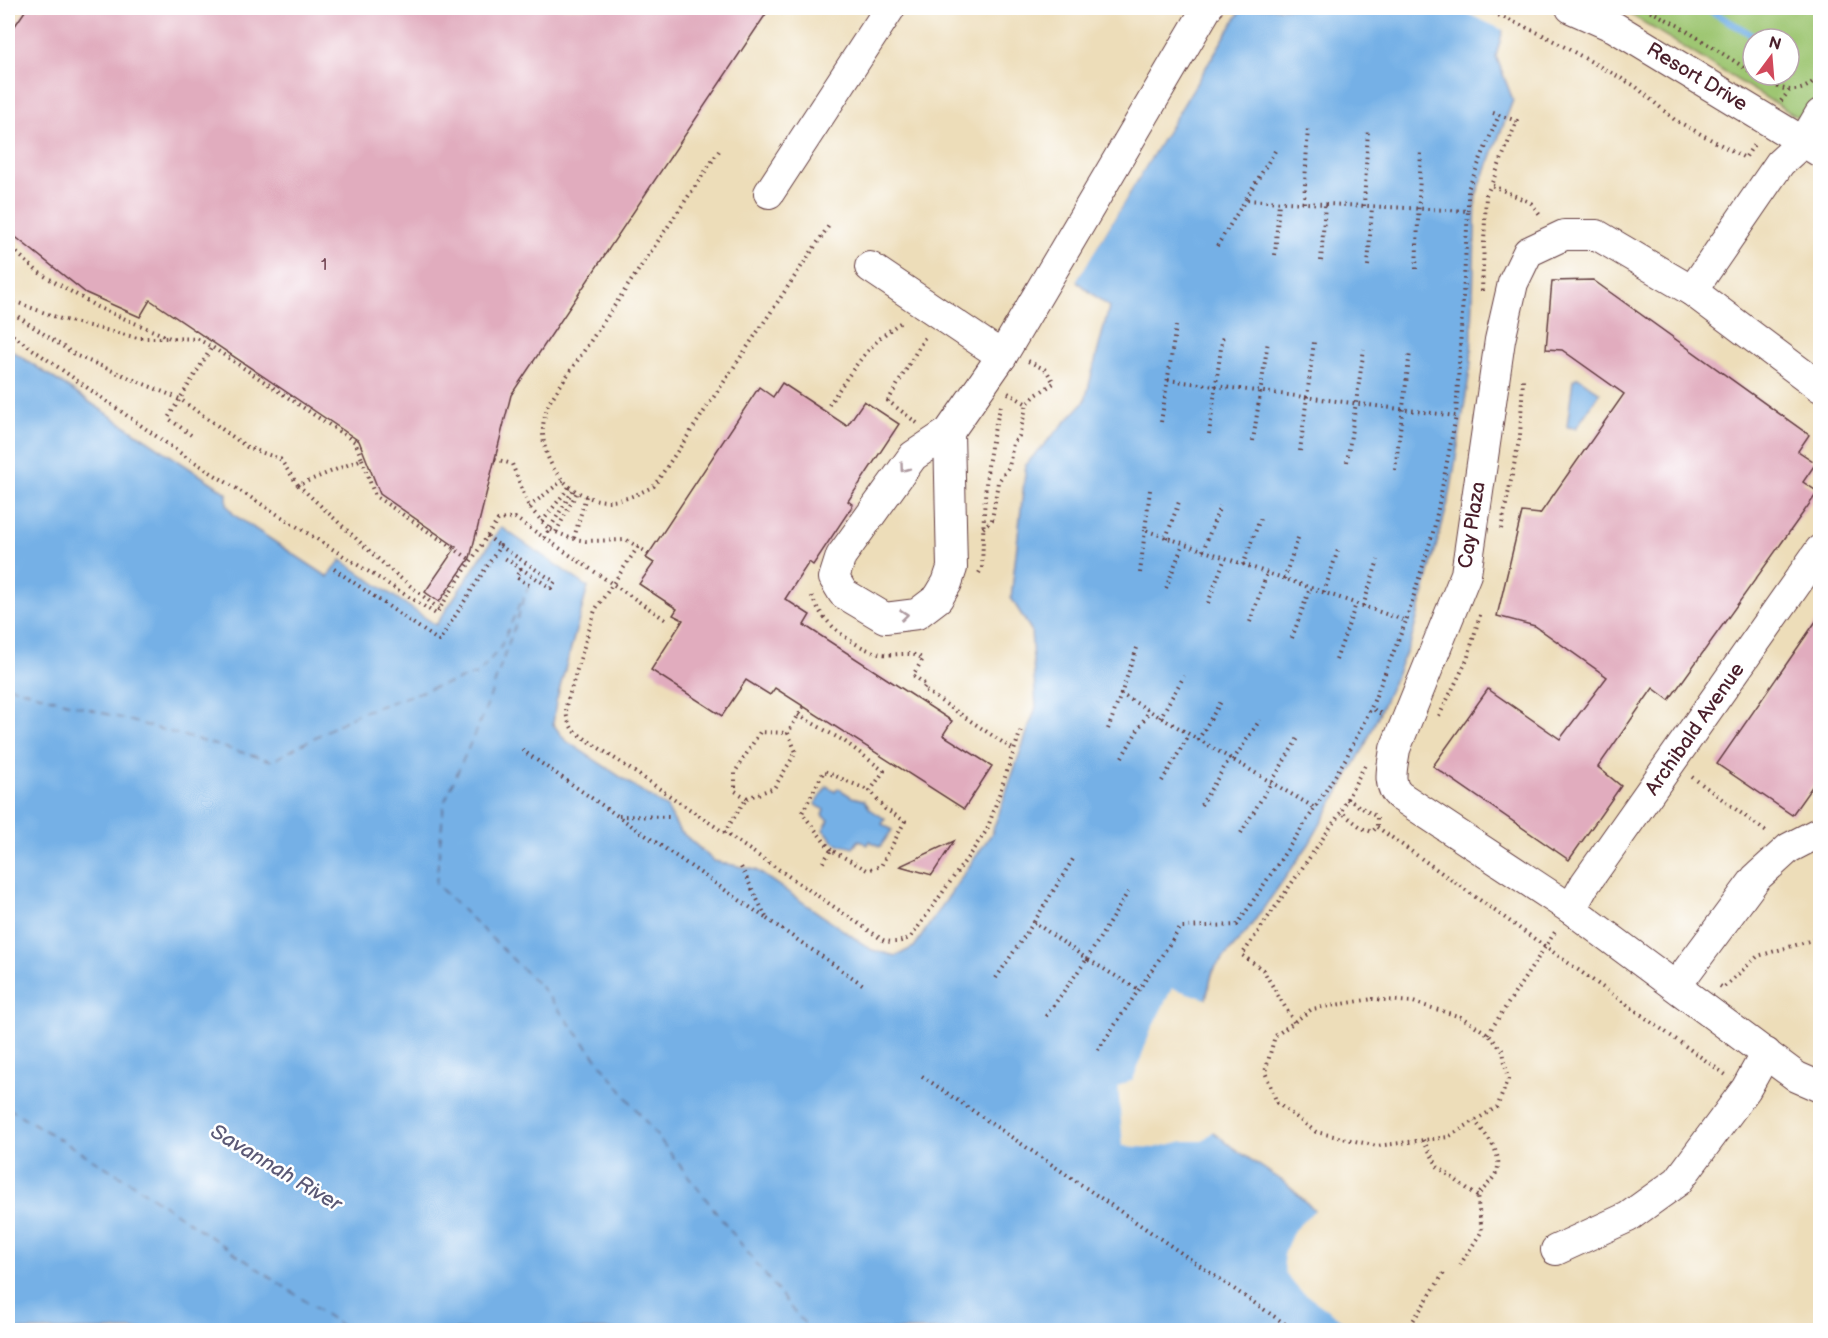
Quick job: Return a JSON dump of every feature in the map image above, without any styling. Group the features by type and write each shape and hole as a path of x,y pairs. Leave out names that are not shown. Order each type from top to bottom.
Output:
{"street":[{"path":"769,193 890,8"},
{"path":"949,432 952,568 947,583 938,598 917,614 885,618 843,593 834,578 841,556 913,456 949,432 1011,361 1046,282 1207,8"},
{"name":"Resort Drive","path":"1571,8 1614,27 1812,147"},
{"path":"1692,291 1780,163 1812,147 1821,114"},
{"name":"Cay Plaza","path":"1821,387 1692,291 1597,235 1564,235 1528,252 1513,283 1500,339 1466,574 1395,749 1390,777 1397,794 1570,909 1682,976 1766,1053 1797,1077 1821,1087"},
{"path":"870,267 1011,361"},
{"name":"Archibald Avenue","path":"1570,909 1821,550"},
{"path":"1682,976 1756,878 1789,848 1821,832"},
{"path":"1556,1250 1628,1217 1678,1181 1746,1089 1766,1053"}],"path":[{"path":"1482,8 1543,35 1635,86 1675,120 1745,158 1744,160 1748,163"},
{"path":"1645,8 1679,26 1741,65"},
{"path":"1775,87 1789,91 1801,90 1821,74"},
{"path":"1482,300 1486,195 1517,121 1493,113"},
{"path":"1098,1050 1181,927 1237,925 1346,758 1371,708 1406,621 1434,528 1456,416 1468,189 1498,115"},
{"path":"1304,203 1308,126"},
{"path":"1364,206 1368,129"},
{"path":"719,151 544,413 543,442 550,460 563,480 573,490 606,501 623,500 654,486 830,224"},
{"path":"1416,269 1421,151"},
{"path":"1217,246 1275,152"},
{"path":"1745,158 1750,153"},
{"path":"1491,185 1531,203 1558,238"},
{"path":"1246,199 1245,201 1468,212"},
{"path":"1275,255 1279,202"},
{"path":"1322,261 1325,205"},
{"path":"1368,266 1372,207"},
{"path":"8,245 38,272 97,307 170,338"},
{"path":"8,299 61,319 138,338 198,339 213,347 355,442 375,496 471,560"},
{"path":"8,310 77,356 180,399 247,447 280,459 298,485 388,568 439,609"},
{"path":"1161,422 1176,326"},
{"path":"8,332 183,455 436,614 498,520 515,518 666,620"},
{"path":"1209,434 1223,334"},
{"path":"1253,441 1268,340"},
{"path":"1300,451 1314,342"},
{"path":"191,435 168,418 213,347"},
{"path":"1347,462 1364,349"},
{"path":"1395,470 1410,352"},
{"path":"983,528 992,520 998,482 1009,467 1013,443 1019,436 1027,404 1054,383 1046,370 1025,359 1011,361"},
{"path":"1168,380 1456,416"},
{"path":"976,578 982,568 990,443 1005,391 1027,404"},
{"path":"298,485 362,459"},
{"path":"495,459 513,464 529,507 549,529 574,538 600,541 627,540 649,554"},
{"path":"529,507 563,480"},
{"path":"542,522 573,490"},
{"path":"544,538 573,490"},
{"path":"556,532 573,490"},
{"path":"1140,573 1150,490"},
{"path":"574,538 586,496"},
{"path":"1166,538 1180,499"},
{"path":"1203,551 1220,506"},
{"path":"1244,565 1260,519"},
{"path":"1145,530 1406,621"},
{"path":"1284,579 1299,535"},
{"path":"486,536 555,582 551,588 503,557"},
{"path":"1166,588 1183,544"},
{"path":"334,569 440,641 500,546"},
{"path":"638,547 595,610 566,706 566,716 570,725 574,731 883,940 891,943 901,942 911,936 987,830 1021,730"},
{"path":"1324,592 1339,548"},
{"path":"1208,603 1225,558"},
{"path":"1363,606 1378,560"},
{"path":"521,568 516,577 529,585"},
{"path":"1250,622 1268,573"},
{"path":"1292,638 1310,588"},
{"path":"1336,660 1356,604"},
{"path":"1108,729 1137,648"},
{"path":"1160,718 1184,676"},
{"path":"1121,694 1315,808"},
{"path":"1198,740 1222,700"},
{"path":"788,733 803,706"},
{"path":"1371,708 1380,714"},
{"path":"1122,758 1149,711"},
{"path":"798,715 844,741 884,771 870,791"},
{"path":"1201,805 1260,720"},
{"path":"747,798 735,791 735,772 760,732 788,733"},
{"path":"724,833 747,798 774,788 796,752 788,733"},
{"path":"1162,781 1189,735"},
{"path":"1241,833 1298,738"},
{"path":"522,750 865,986"},
{"path":"1294,1022 1263,970 1242,955 1341,812 1369,756"},
{"path":"1672,762 1789,848"},
{"path":"824,771 870,791 885,809 905,821 881,866 867,870 831,850 802,813 824,771"},
{"path":"1341,812 1362,828 1372,832 1377,827 1377,817 1347,800"},
{"path":"618,816 672,817"},
{"path":"1377,827 1746,1089"},
{"path":"822,865 831,850"},
{"path":"996,978 1076,856"},
{"path":"741,867 767,919"},
{"path":"1046,1016 1087,959 1128,892"},
{"path":"1488,1034 1570,909"},
{"path":"1034,922 1087,959 1139,990"},
{"path":"1682,976 1723,988 1758,956 1813,940 1821,932"},
{"path":"1372,999 1413,1002 1461,1017 1488,1034 1503,1051 1508,1080 1497,1107 1448,1137 1377,1146 1316,1132 1277,1103 1265,1072 1275,1036 1294,1022 1312,1009 1372,999"},
{"path":"922,1076 1294,1330"},
{"path":"1475,1121 1492,1143 1498,1159 1497,1172 1477,1196"},
{"path":"1423,1140 1438,1167 1477,1196 1482,1231 1460,1265"},
{"path":"1407,1330 1446,1270"}],"green space":[{"path":"1620,8 1820,8 1820,131 1748,87 1801,87 1801,27 1741,27 1741,82"}],"water":[{"name":"Savannah River","path":"1242,8 1509,8 1496,56 1513,100 1476,196 1471,364 1450,495 1411,641 1364,748 1309,844 1248,930 1213,970 1206,999 1182,1006 1174,1058 1174,1100 1232,1147 1287,1184 1312,1208 1399,1279 1466,1330 8,1330 8,348 227,493 227,505 234,515 328,577 341,560 436,625 501,527 588,587 556,702 553,724 565,740 667,808 679,830 714,861 756,870 872,950 896,956 914,947 992,833 1036,707 1031,630 1011,598 1026,464 1085,401 1109,307 1076,281"},
{"path":"1578,377 1600,393 1576,428 1567,427 1573,380"},
{"path":"827,786 835,792 838,788 852,797 864,800 870,809 885,819 882,824 892,830 880,847 870,841 867,845 859,840 853,848 840,845 823,830 829,820 822,815 824,810 815,804"}],"pier":[{"path":"1240,8 1075,284 1074,280"},
{"path":"1455,8 1512,8 1505,31"},
{"path":"1172,988 1206,999 1206,1002 1185,1008 1177,1059 1177,1099 1215,1130 1202,1141 1184,1141 1154,1148 1123,1146 1118,1086 1133,1080 1151,1030"},
{"path":"1317,1208 1469,1330 1356,1330 1299,1290 1285,1273 1283,1255 1294,1230"}],"building":[{"path":"27,8 770,8 511,395 470,558 439,602 425,592 456,547 380,494 359,441 150,300 140,317 86,293 8,231 8,36"},
{"path":"1593,280 1809,435 1798,451 1816,463 1803,482 1818,492 1669,700 1653,688 1598,767 1621,786 1569,860 1433,766 1488,689 1560,739 1607,677 1535,626 1497,616 1522,512 1540,514 1624,394 1562,350 1546,349 1552,281"},
{"path":"782,383 847,426 864,401 899,424 848,501 853,505 813,565 809,562 785,599 810,615 804,625 952,721 943,735 992,766 964,809 775,688 770,695 746,680 722,716 651,670 683,620 673,615 677,609 639,584 654,563 646,558 759,387 773,397"},
{"path":"1821,614 1821,774 1792,815 1717,764"},
{"path":"954,841 932,875 900,866"}],"waterway":[{"path":"1706,8 1741,28"}],"ferry route":[{"path":"529,585 486,708 444,803 436,884 541,987 794,1312 811,1330"},
{"path":"8,686 272,761 357,714 478,674 500,648 523,597"},
{"path":"8,1108 127,1180 348,1330"}]}
